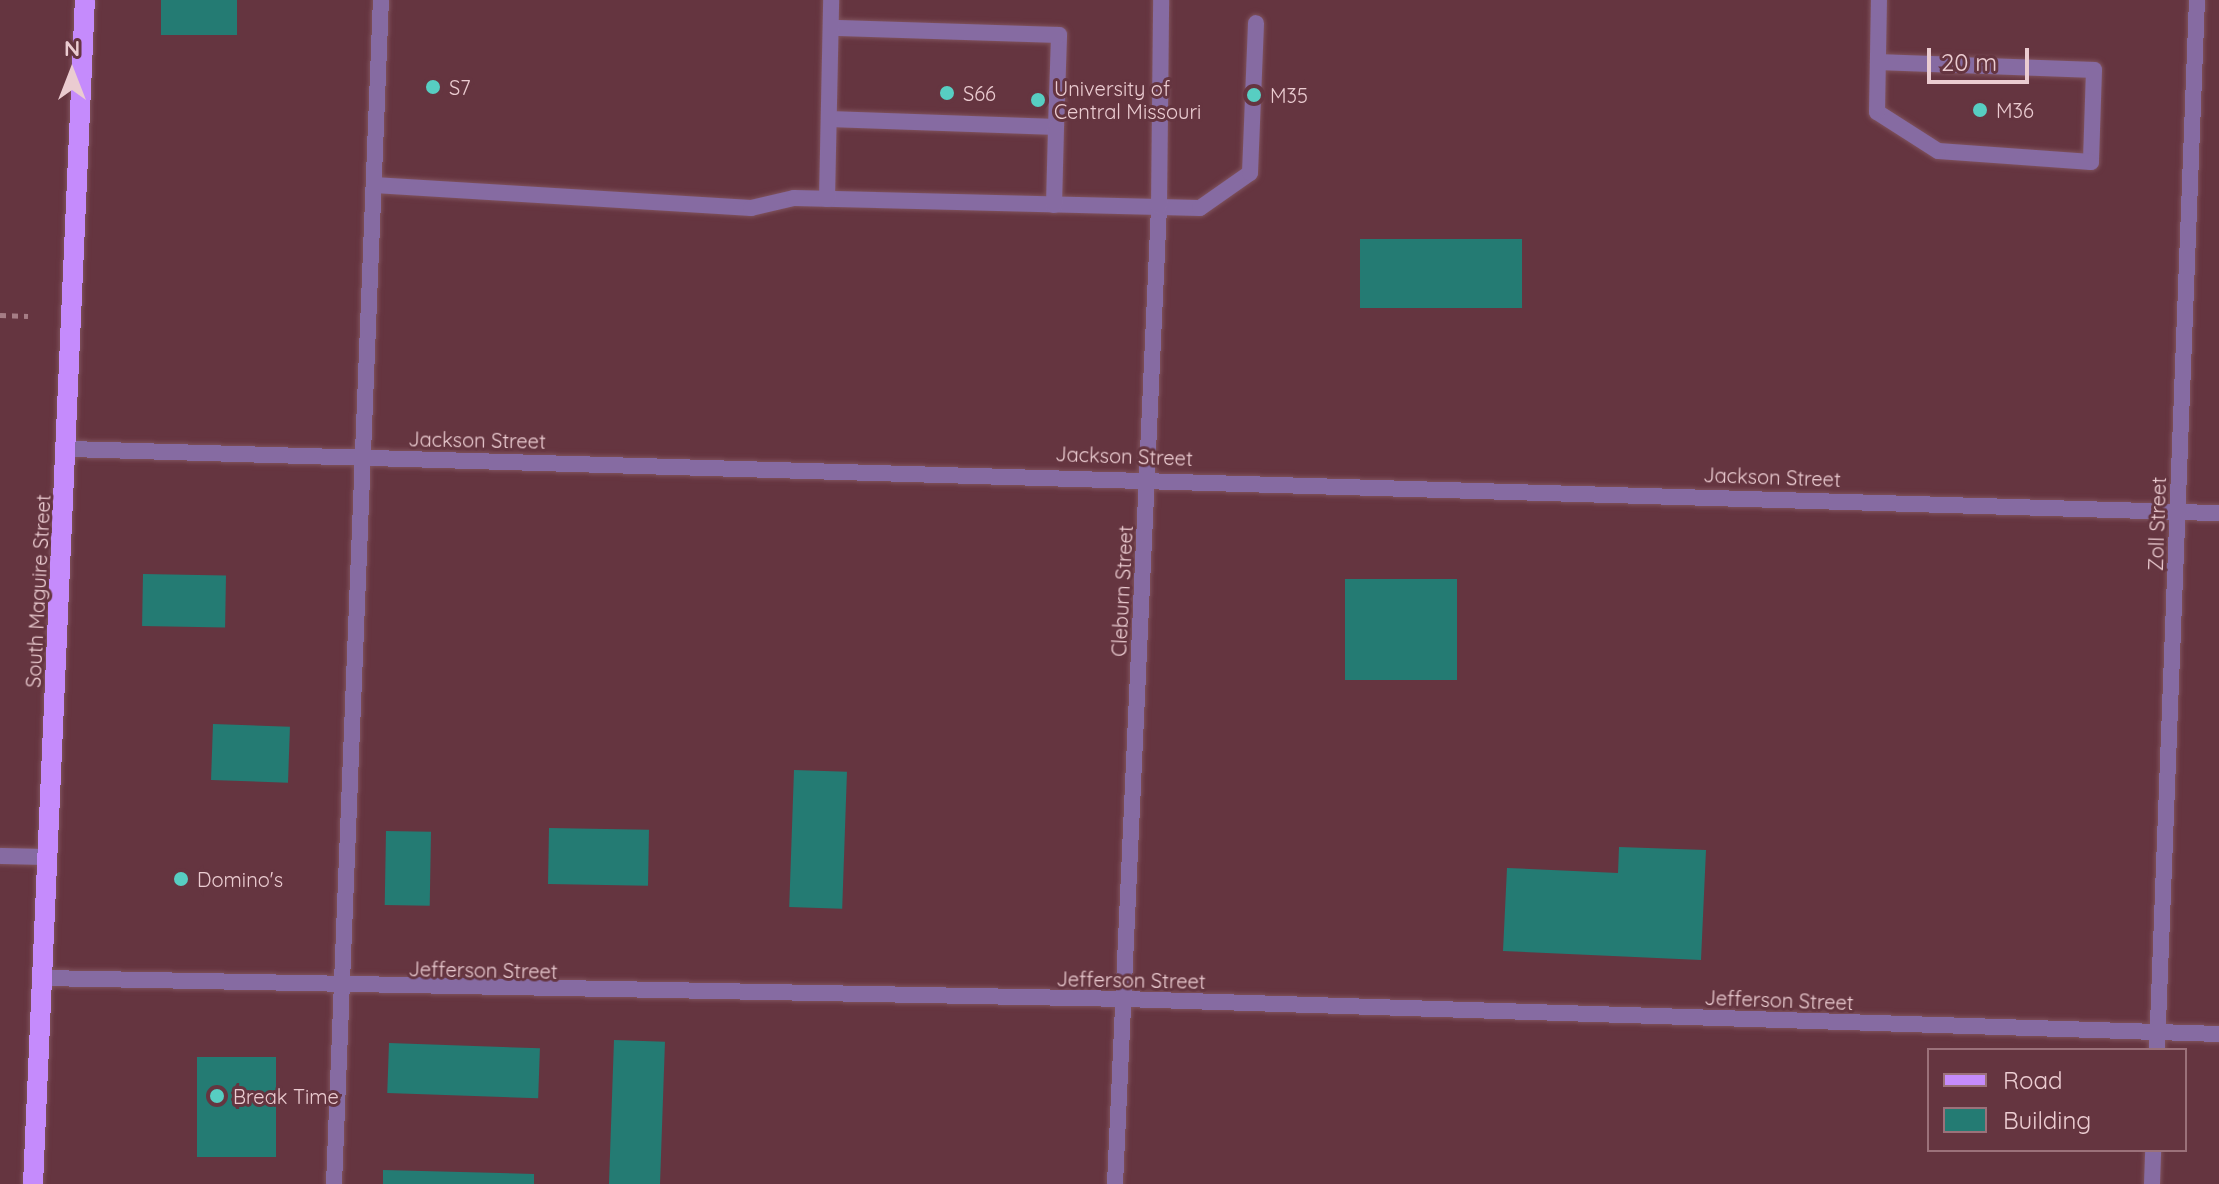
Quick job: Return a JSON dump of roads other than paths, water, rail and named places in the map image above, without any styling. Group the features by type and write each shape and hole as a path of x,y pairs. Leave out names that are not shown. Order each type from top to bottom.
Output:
{"main road":[{"name":"South Maguire Street","path":"33,1184 70,449 85,0"}],"street":[{"path":"334,1184 339,987 364,457 381,0"},
{"path":"827,199 831,0"},
{"name":"Cleburn Street","path":"1115,1184 1159,206 1161,0"},
{"path":"1878,62 2094,70 2091,162 1938,151 1877,112 1879,0"},
{"name":"Zoll Street","path":"2157,1048 2197,0"},
{"path":"374,185 751,208 827,199 1200,208 1250,173 1256,23"},
{"path":"831,28 1059,35 1054,205"},
{"path":"830,119 1056,127"},
{"name":"Jackson Street","path":"70,449 1147,476 2219,513"},
{"path":"0,856 48,857"},
{"name":"Jefferson Street","path":"43,978 339,987 1124,999 2219,1034"},
{"path":"2152,1184 2153,1152"}],"place":[{"name":"S7","path":"433,87"},
{"name":"S66","path":"947,93"},
{"name":"M35","path":"1254,95"},
{"name":"University of Central Missouri","path":"1038,100"},
{"name":"M36","path":"1980,110"},
{"name":"Domino's","path":"181,879"},
{"name":"Break Time","path":"217,1096"}]}
